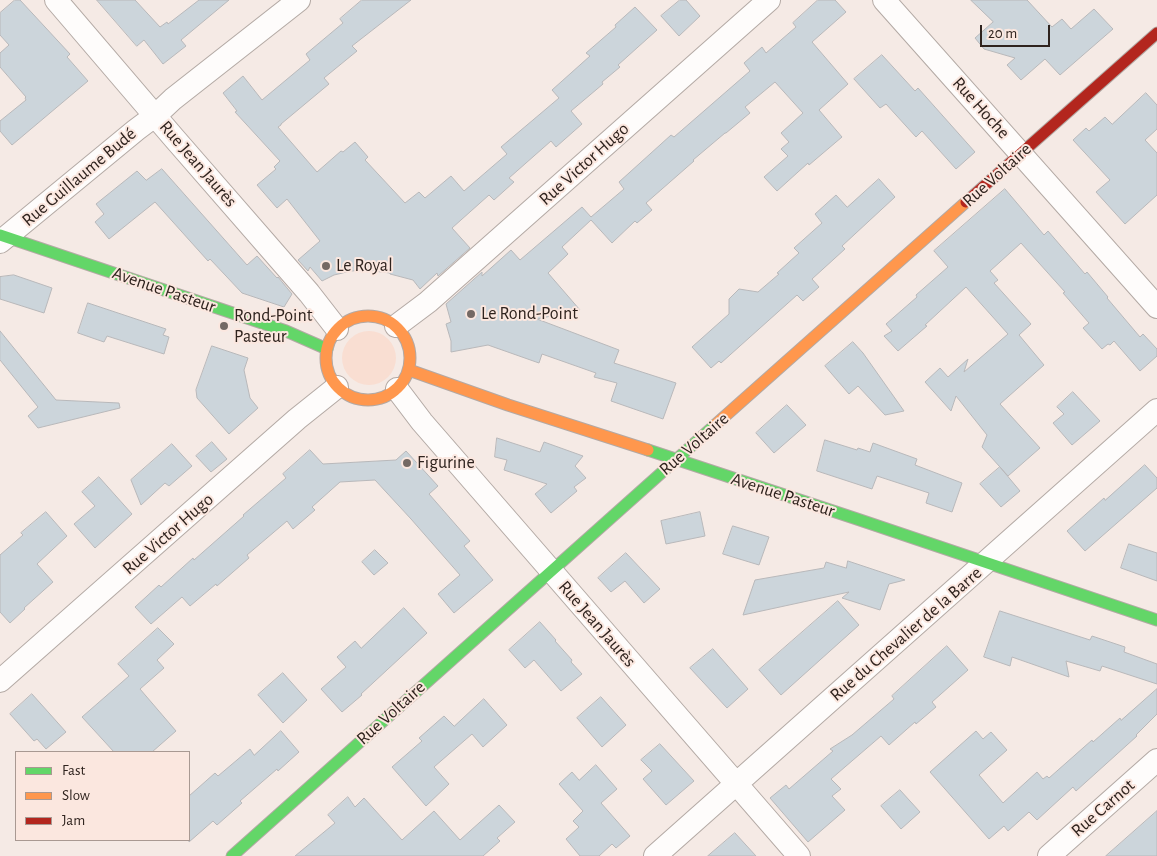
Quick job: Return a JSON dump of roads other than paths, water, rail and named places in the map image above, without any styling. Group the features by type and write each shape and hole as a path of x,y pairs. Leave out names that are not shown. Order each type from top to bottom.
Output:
{"street":[{"name":"Rue Jean Jaurès","path":"56,0 309,292 337,329"},
{"name":"Rue Guillaume Budé","path":"2,238 156,115 173,99 299,0"},
{"name":"Rue Victor Hugo","path":"396,326 428,302 769,0"},
{"name":"Rue Hoche","path":"884,0 1157,307"},
{"name":"Rue Voltaire","path":"232,856 551,570 1157,33"},
{"name":"Avenue Pasteur","path":"2,238 286,331 326,349"},
{"path":"360,316 385,319 396,326 409,346 410,358 409,370 397,389 386,397 360,400 347,395 336,387 327,369 326,349 337,329 347,321 360,316"},
{"name":"Avenue Pasteur","path":"409,370 447,385 677,459 1157,620"},
{"name":"Rue Victor Hugo","path":"0,681 336,387"},
{"name":"Rue Jean Jaurès","path":"397,389 422,422 799,856"},
{"name":"Rue du Chevalier de la Barre","path":"655,856 1157,410"},
{"name":"Rue Carnot","path":"1049,856 1157,760"}],"place":[{"name":"Le Royal","path":"326,266"},
{"name":"Le Rond-Point","path":"471,314"},
{"name":"Rond-Point Pasteur","path":"224,326"},
{"name":"Figurine","path":"407,463"}]}
